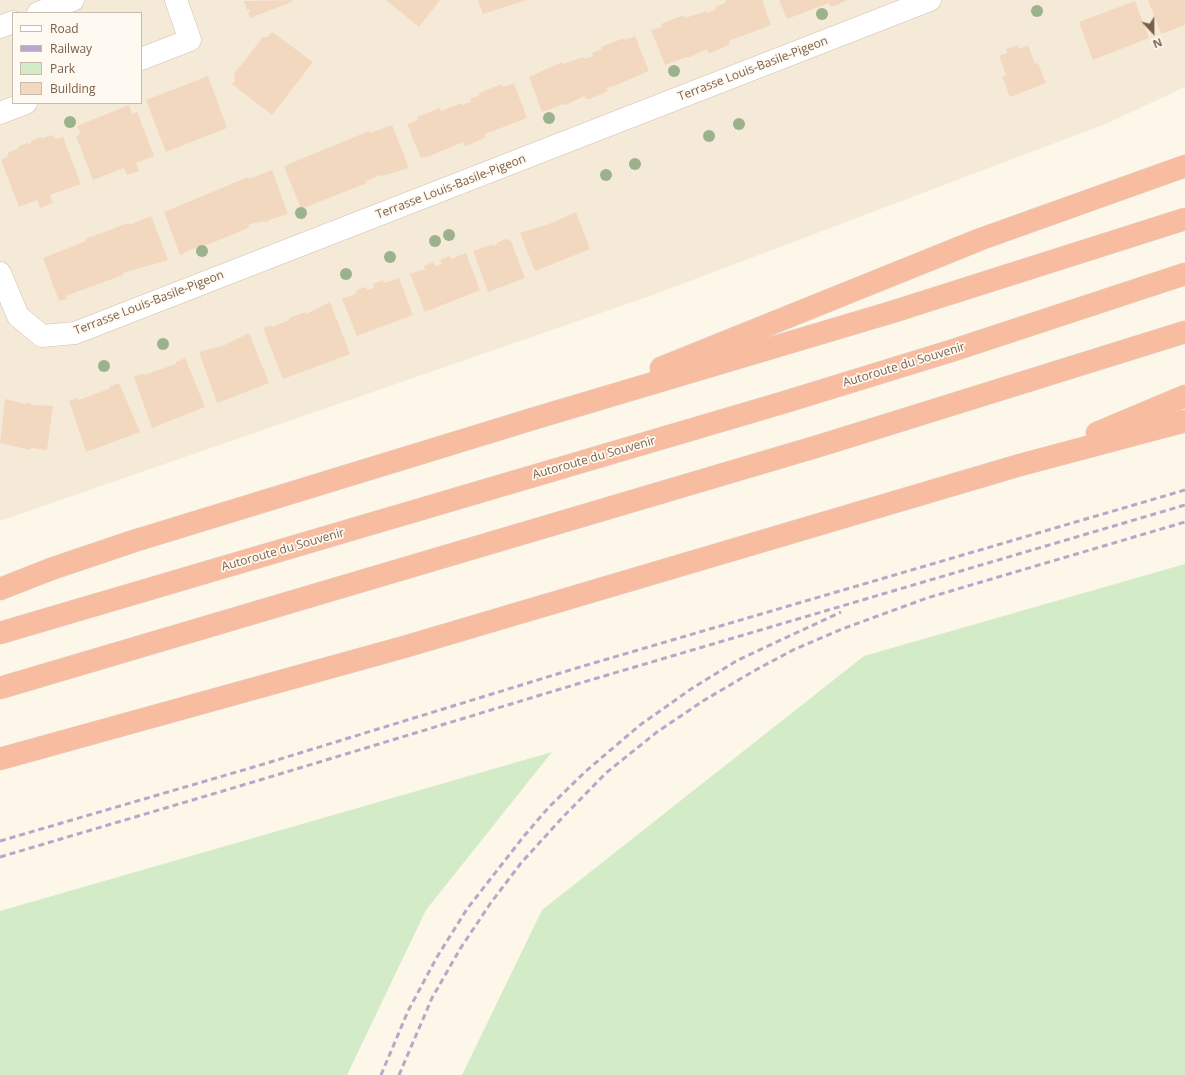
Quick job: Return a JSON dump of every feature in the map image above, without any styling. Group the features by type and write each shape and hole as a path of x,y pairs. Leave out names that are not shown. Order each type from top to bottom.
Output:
{"highway":[{"path":"539,417 981,239 1185,166"},
{"path":"0,589 51,568 134,541 539,417 907,307 1185,219"},
{"name":"Autoroute du Souvenir","path":"0,633 785,402 954,350 1185,274"},
{"path":"0,688 829,443 1185,332"},
{"path":"1020,465 1185,396"},
{"path":"0,759 396,649 1020,465 1185,422"}],"street":[{"path":"41,12 73,0"},
{"path":"142,59 190,40 176,0"},
{"name":"Terrasse Louis-Basile-Pigeon","path":"0,273 18,316 42,336 75,333 930,0"},
{"path":"0,27 12,22"},
{"path":"0,113 23,104"}],"shaded area":[{"path":"0,0 1185,0 1185,87 1108,123 653,295 0,521"}],"green space":[{"path":"1185,564 1185,1075 462,1075 542,910 864,656"},
{"path":"552,752 426,910 347,1075 0,1075 0,911"}],"building":[{"path":"292,0 292,2 250,18 248,13 250,12 247,10 244,1"},
{"path":"386,0 440,0 419,27"},
{"path":"478,0 527,0 483,14"},
{"path":"726,0 762,0 771,25 729,41 730,44 713,52 708,53 707,49 688,58 687,57 665,65 651,30 662,27 661,24 684,15 685,18 706,11 707,13 716,9 715,7 725,3"},
{"path":"779,0 847,0 835,6 830,6 829,3 787,19"},
{"path":"1148,0 1185,0 1185,25 1161,34"},
{"path":"1135,1 1149,38 1093,60 1079,22"},
{"path":"272,32 313,62 272,115 232,84 235,81 234,74 263,37 268,37"},
{"path":"635,36 649,71 606,88 608,91 590,99 586,99 584,96 566,105 564,104 542,112 529,77 562,62 563,64 583,57 584,59 593,56 592,53 602,49 601,47 624,38 625,40"},
{"path":"1018,45 1019,49 1028,45 1035,64 1038,63 1046,83 1010,97 1002,76 1006,75 999,56 1007,53 1006,49"},
{"path":"208,76 227,128 166,152 146,100"},
{"path":"514,83 527,118 485,134 486,137 469,145 464,146 463,142 430,156 421,158 407,124 418,120 417,117 440,108 441,111 462,103 462,105 471,102 470,99 480,95 479,93 502,84 503,87"},
{"path":"129,105 132,114 137,112 154,156 136,163 139,171 127,175 124,168 93,180 76,136 81,134 77,126"},
{"path":"392,125 409,168 382,176 381,175 366,181 367,183 301,209 284,166 369,131 370,133"},
{"path":"52,135 56,139 63,137 81,184 50,195 53,203 40,208 37,200 19,207 1,160 7,157 9,152 17,149 19,146 27,143 30,144 32,141 40,137 43,138"},
{"path":"272,170 288,214 269,220 266,223 265,221 248,225 249,227 244,230 199,248 199,246 180,255 164,212 248,177 249,179"},
{"path":"576,212 590,249 535,271 520,233 549,224"},
{"path":"151,216 168,260 123,273 123,275 66,296 67,299 59,301 43,258 86,241 85,239 128,223 129,225"},
{"path":"506,239 511,241 525,278 488,292 473,251 493,244 494,247 498,242"},
{"path":"466,253 480,290 425,312 410,274 425,269 424,266 433,262 435,266 442,264 440,260 450,255 451,259"},
{"path":"399,278 413,315 357,336 342,299 357,293 356,290 366,287 367,290 374,288 373,284 383,280 384,283"},
{"path":"330,302 350,354 283,379 263,328 271,325 272,327 305,312 306,314"},
{"path":"249,333 269,383 217,403 199,352 225,345"},
{"path":"185,358 205,407 152,428 134,377 176,364 176,362"},
{"path":"119,383 140,432 86,452 69,401 78,398 79,400 111,388 110,386"},
{"path":"5,399 26,404 29,402 32,405 53,406 47,450 30,448 30,450 0,443"}],"railway":[{"path":"0,841 264,764 580,667 1185,490"},
{"path":"0,857 577,684 1185,505"},
{"path":"399,1075 432,998 460,949 490,904 521,863 562,818 606,773 657,732 703,701 752,672 793,650 842,629 927,598 1185,522"},
{"path":"381,1075 408,1011 437,957 467,909 524,836 549,807 586,771 640,725 691,689 738,660 841,612"}]}
